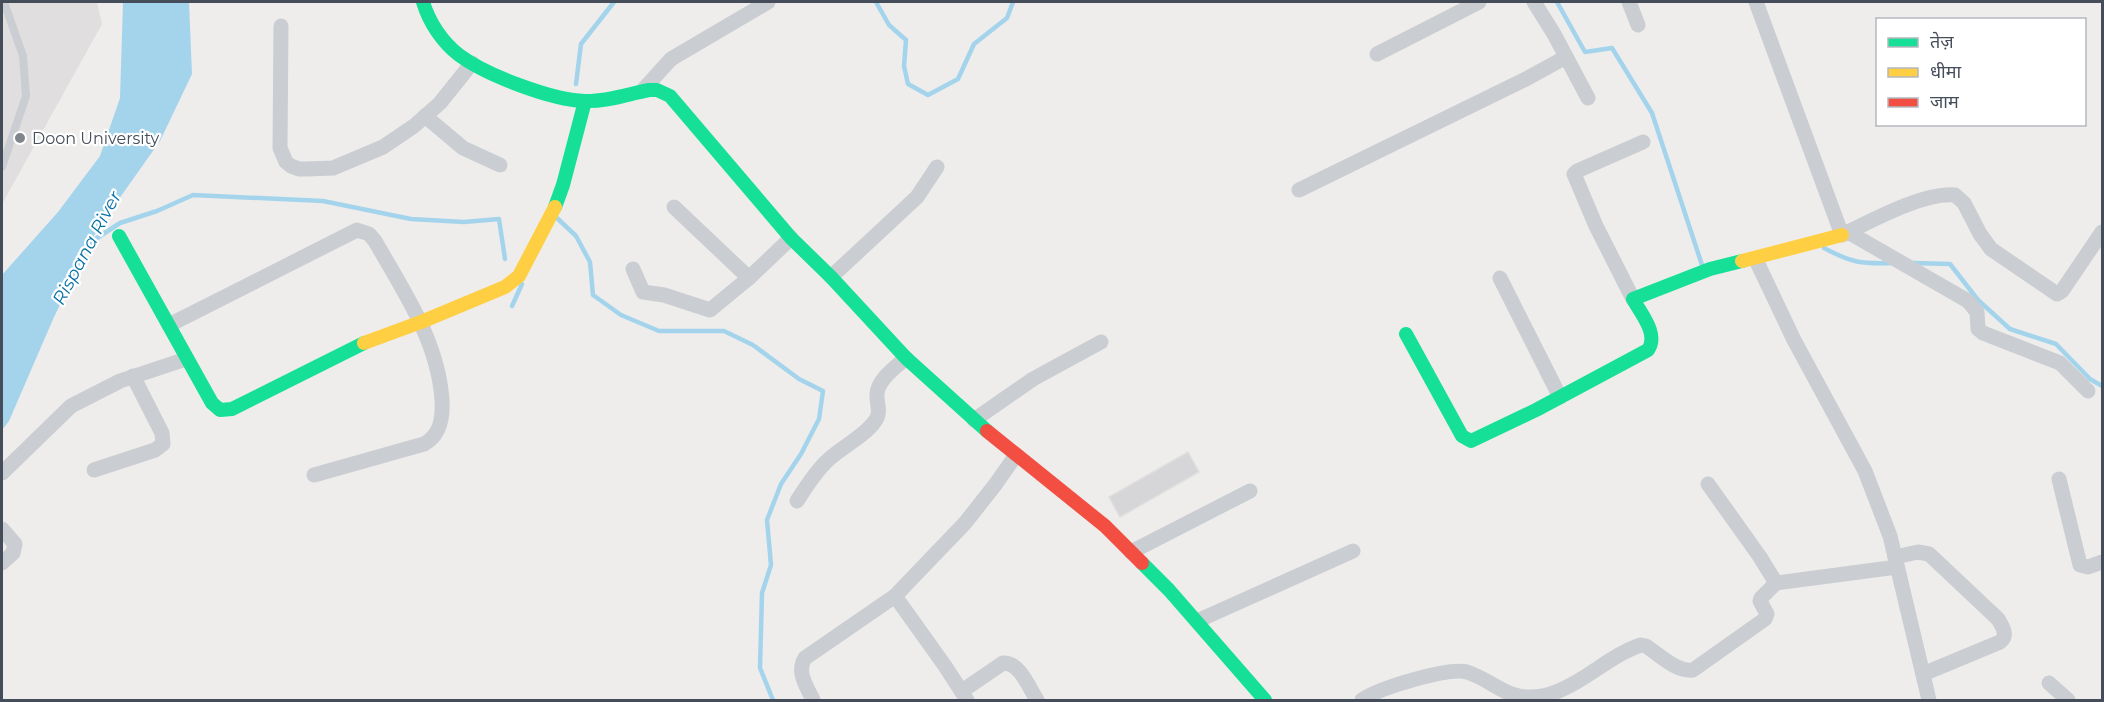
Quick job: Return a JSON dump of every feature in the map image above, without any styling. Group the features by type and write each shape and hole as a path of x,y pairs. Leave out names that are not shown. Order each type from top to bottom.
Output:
{"street":[{"path":"423,2 426,14 436,30 458,54 472,63 527,88 585,101 657,90 670,96 790,238 831,277 906,358 974,420 1105,526 1197,621 1265,700"},
{"path":"642,91 671,59 768,2"},
{"path":"1377,54 1479,2"},
{"path":"1534,2 1588,98"},
{"path":"1629,2 1638,25"},
{"path":"1755,2 1845,233 1891,256 1973,305 1977,312 1978,329 1983,333 2060,363 2088,391"},
{"path":"281,26 280,148 291,166 299,169 333,168 383,147 440,103 472,63"},
{"path":"1299,190 1526,79 1566,57"},
{"path":"119,236 212,403 216,408 226,410 368,341 505,287 519,276 552,213 563,185 585,101"},
{"path":"425,116 464,148 500,165"},
{"path":"1406,334 1462,436 1468,440 1475,439 1560,397 1650,347 1652,334 1596,226 1574,176 1577,171 1643,142"},
{"path":"831,277 917,197 937,167"},
{"path":"1633,299 1706,271 1845,233 1935,196 1956,195 1964,203 1980,234 1991,249 2057,294 2062,291 2103,232"},
{"path":"674,207 749,278"},
{"path":"169,326 357,230 369,234 421,322 434,352 441,382 443,414 441,423 433,438 424,444 314,475"},
{"path":"633,269 643,292 664,296 707,310 715,307 749,278 790,238"},
{"path":"1755,258 1794,340 1865,471 1890,536 1929,700"},
{"path":"1500,278 1560,397"},
{"path":"974,420 1033,379 1101,342"},
{"path":"797,501 815,474 828,460 874,422 879,413 877,394 879,387 885,377 906,358"},
{"path":"2,473 71,406 133,376 186,359"},
{"path":"94,470 155,450 163,444 162,433 133,376"},
{"path":"813,700 801,672 805,658 895,596 965,523 1016,455"},
{"path":"2059,479 2080,565 2088,567 2103,562"},
{"path":"1708,484 1761,557 1776,582"},
{"path":"1131,552 1250,491"},
{"path":"2,529 15,544 13,554 2,563"},
{"path":"1197,621 1353,551"},
{"path":"1362,700 1397,683 1459,671 1474,675 1513,696 1541,696 1560,690 1641,645 1679,668 1693,670 1766,619 1767,614 1760,601 1776,582 1896,562 1918,552 1929,554 1998,619 2004,630 2004,638 2000,642 1923,674"},
{"path":"895,596 964,696 1003,663 1009,663 1018,669 1037,700"},
{"path":"2049,682 2068,700"}],"lane":[{"path":"2,167 26,96 23,56 4,2"}],"shaded area":[{"name":"Doon University","path":"2,2 97,2 102,24 2,204"}],"water":[{"name":"Rispana River","path":"123,2 189,2 192,74 160,141 97,230 54,317 9,421 2,430 2,275 58,212 100,156 120,98"}],"building":[{"path":"1188,452 1199,472 1120,517 1109,497"}],"waterway":[{"path":"576,84 581,44 614,2"},
{"path":"876,2 889,25 906,40 904,66 908,84 928,95 958,79 974,44 1007,18 1013,2"},
{"path":"1557,2 1585,52 1612,48 1652,113 1702,265"},
{"name":"Rispana River","path":"88,244 120,223 157,211 193,195 323,201 411,219 464,222 499,219 505,259"},
{"path":"557,218 576,236 590,262 593,295 621,315 659,331 724,331 753,345 799,379 823,391 819,419 801,454 781,484 767,520 771,565 762,593 760,668 773,700"},
{"path":"1824,248 1857,262 1893,263"},
{"path":"1913,263 1950,264 1978,300 2010,329 2056,344 2090,379 2102,386"},
{"path":"512,306 522,284"}],"traffic: fast":[{"path":"423,2 437,31 453,50 471,63 519,85 571,100 609,99 649,90 657,90 670,96 791,238 831,277 906,358 987,431"},
{"path":"555,207 585,101"},
{"path":"119,236 212,403 220,410 232,409 364,343"},
{"path":"1406,334 1462,436 1471,441 1536,410 1648,350 1651,344 1650,331 1633,299 1710,269 1742,261"},
{"path":"1142,563 1169,590 1265,700"}],"traffic: slow":[{"path":"364,343 505,287 519,276 555,207"},
{"path":"1742,261 1842,235"}],"traffic: jam":[{"path":"987,431 1105,526 1142,563"}],"place":[{"name":"Doon University","path":"20,138"}]}
